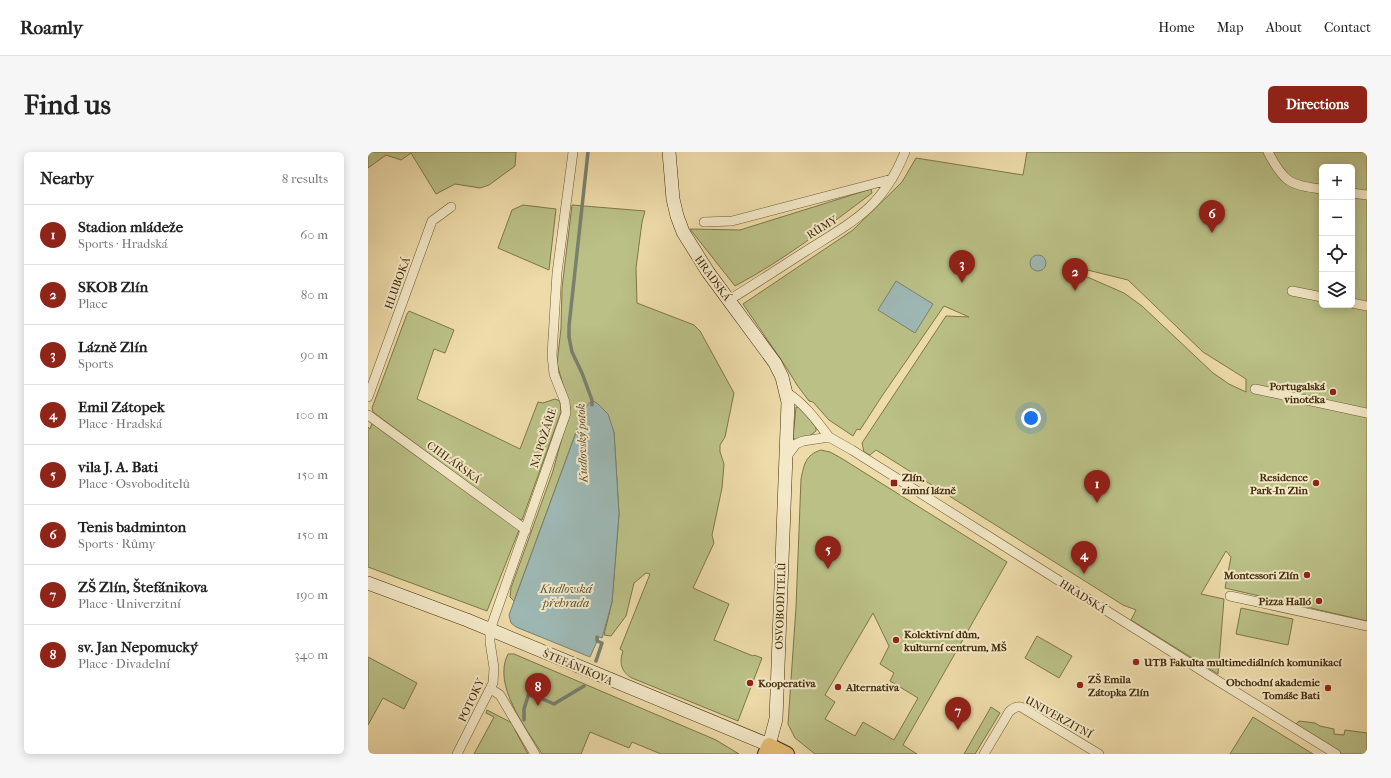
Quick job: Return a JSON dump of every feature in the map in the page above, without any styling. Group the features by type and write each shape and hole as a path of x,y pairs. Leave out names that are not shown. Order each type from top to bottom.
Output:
{"main road":[{"name":"ŠTEFÁNIKOVA","path":"767,750 787,754"}],"street":[{"name":"NA POŽÁŘE","path":"490,630 566,414 565,402 554,374 552,355 557,273 573,152"},
{"name":"HRADSKÁ","path":"669,152 673,199 679,224 693,249 775,364 782,377 788,409 787,456"},
{"name":"RŮMY","path":"730,300 835,234 859,217 873,204 892,179 905,152"},
{"path":"1268,152 1279,172 1286,179 1294,184 1306,188 1319,189"},
{"path":"704,222 732,221 892,179"},
{"path":"1355,193 1367,194"},
{"name":"HLUBOKÁ","path":"368,397 371,376 432,221 451,207"},
{"path":"1292,291 1319,296"},
{"path":"1355,304 1367,306"},
{"path":"368,369 371,376"},
{"path":"1255,388 1367,414"},
{"name":"HRADSKÁ","path":"786,392 798,400 829,437 1336,754"},
{"name":"CIHLÁŘSKÁ","path":"368,414 526,530"},
{"path":"787,456 796,444 810,439 829,437"},
{"name":"OSVOBODITELŮ","path":"767,750 776,719 787,456"},
{"name":"ŠTEFÁNIKOVA","path":"368,583 490,630 767,750"},
{"path":"1230,596 1367,626"},
{"name":"POTOKY","path":"457,754 491,689 494,677 490,630"},
{"path":"491,689 500,695 535,754"},
{"name":"UNIVERZITNÍ","path":"984,754 1009,712 1012,709 1022,707 1099,754"}],"green space":[{"path":"368,152 516,152 515,166 489,185 480,188 455,184 436,194 411,153 401,160 386,155 368,168"},
{"path":"1027,152 1367,152 1367,621 1225,588 1231,557 1226,551 1201,594 1224,599 1218,674 1131,620 1136,610 1123,605 876,450 870,455 864,452 862,443 946,316 969,317 944,306 860,430 857,429 853,436 829,420 813,402 809,401 743,304 853,230 902,182 916,158 1023,175","holes":["1071,266 1128,280 1203,352 1246,379 1246,392 1229,384 1213,373 1142,306 1124,293 1085,276"]},
{"path":"871,189 872,193 839,218 771,265 735,286 690,229 740,230"},
{"path":"523,205 556,209 549,270 498,248 512,210"},
{"path":"572,205 645,211 642,222 636,268 637,303 694,325 700,331 734,393 725,437 720,445 720,452 724,464 722,488 712,535 714,543 693,588 729,604 714,640 753,656 762,658 738,721 632,678 623,670 621,659 623,651 620,649 650,574 646,573 634,583 626,616 611,636 604,635 612,602 619,514 614,432 585,408 514,601 510,597 511,588 553,471 570,408 557,364 561,328 562,288"},
{"path":"409,311 454,330 445,353 434,349 417,399 520,449 538,402 543,403 555,399 560,401 561,412 522,520 514,517 373,412 372,408"},
{"path":"796,407 800,407 816,427 816,431 806,437 793,439"},
{"path":"373,421 519,530 487,611 368,567 368,427 370,429"},
{"path":"821,450 830,452 841,458 1007,562 903,745 917,754 815,754 795,738 788,724 796,607 801,479 806,461 816,452","holes":["873,613 889,646 880,664 894,673 890,681 918,698 894,740 863,722 855,736 825,719 835,702 825,695"]},
{"path":"1241,608 1293,619 1288,645 1236,634"},
{"path":"1037,636 1072,656 1059,678 1025,658"},
{"path":"508,654 514,654 716,740 739,754 661,754 632,742 629,748 590,732 581,754 542,754 520,719 508,692 504,679 504,666"},
{"path":"368,657 417,683 404,709 383,698 368,725"},
{"path":"991,707 1000,713 975,754 964,754"},
{"path":"487,710 516,725 515,730 528,754 474,754 494,717 486,713"},
{"path":"1253,717 1313,754 1230,754"},
{"path":"1299,721 1315,723 1320,726 1334,729 1334,734 1344,735 1345,730 1367,733 1367,754 1342,754 1295,725"}],"water":[{"path":"1038,255 1044,257 1046,263 1044,269 1038,271 1032,269 1030,263 1032,257"},
{"path":"896,281 933,304 915,333 878,310"},
{"name":"Kudlovská přehrada","path":"592,400 608,414 614,432 619,514 612,602 602,638 599,637 590,657 516,627 511,623 509,615 585,408"}],"waterway":[{"name":"Kudlovský potok","path":"588,152 569,337 572,352 582,373 592,400 592,405"},
{"name":"Kudlovský potok","path":"596,661 602,643 597,641 597,637"},
{"name":"Kudlovský potok","path":"524,720 524,709 529,693 554,704 584,686"}],"place":[{"name":"Tenis badminton","path":"1212,233"},
{"name":"Lázně Zlín","path":"962,283"},
{"name":"SKOB Zlín","path":"1075,291"},
{"name":"Portugalská vinotéka","path":"1333,392"},
{"name":"Zlín, zimní lázně","path":"894,483"},
{"name":"Residence Park-In Zlin","path":"1316,483"},
{"name":"Stadion mládeže","path":"1097,503"},
{"name":"vila J. A. Bati","path":"828,569"},
{"name":"Emil Zátopek","path":"1084,574"},
{"name":"Montessori Zlín","path":"1307,575"},
{"name":"Pizza Halló","path":"1319,601"},
{"name":"Kolektivní dům, kulturní centrum, MŠ","path":"896,640"},
{"name":"UTB Fakulta multimediálních komunikací","path":"1136,662"},
{"name":"Kooperativa","path":"750,683"},
{"name":"ZŠ Emila Zátopka Zlín","path":"1080,685"},
{"name":"Alternativa","path":"838,687"},
{"name":"Obchodní akademie Tomáše Bati","path":"1328,688"},
{"name":"sv. Jan Nepomucký","path":"538,706"},
{"name":"ZŠ Zlín, Štefánikova","path":"958,730"}]}
